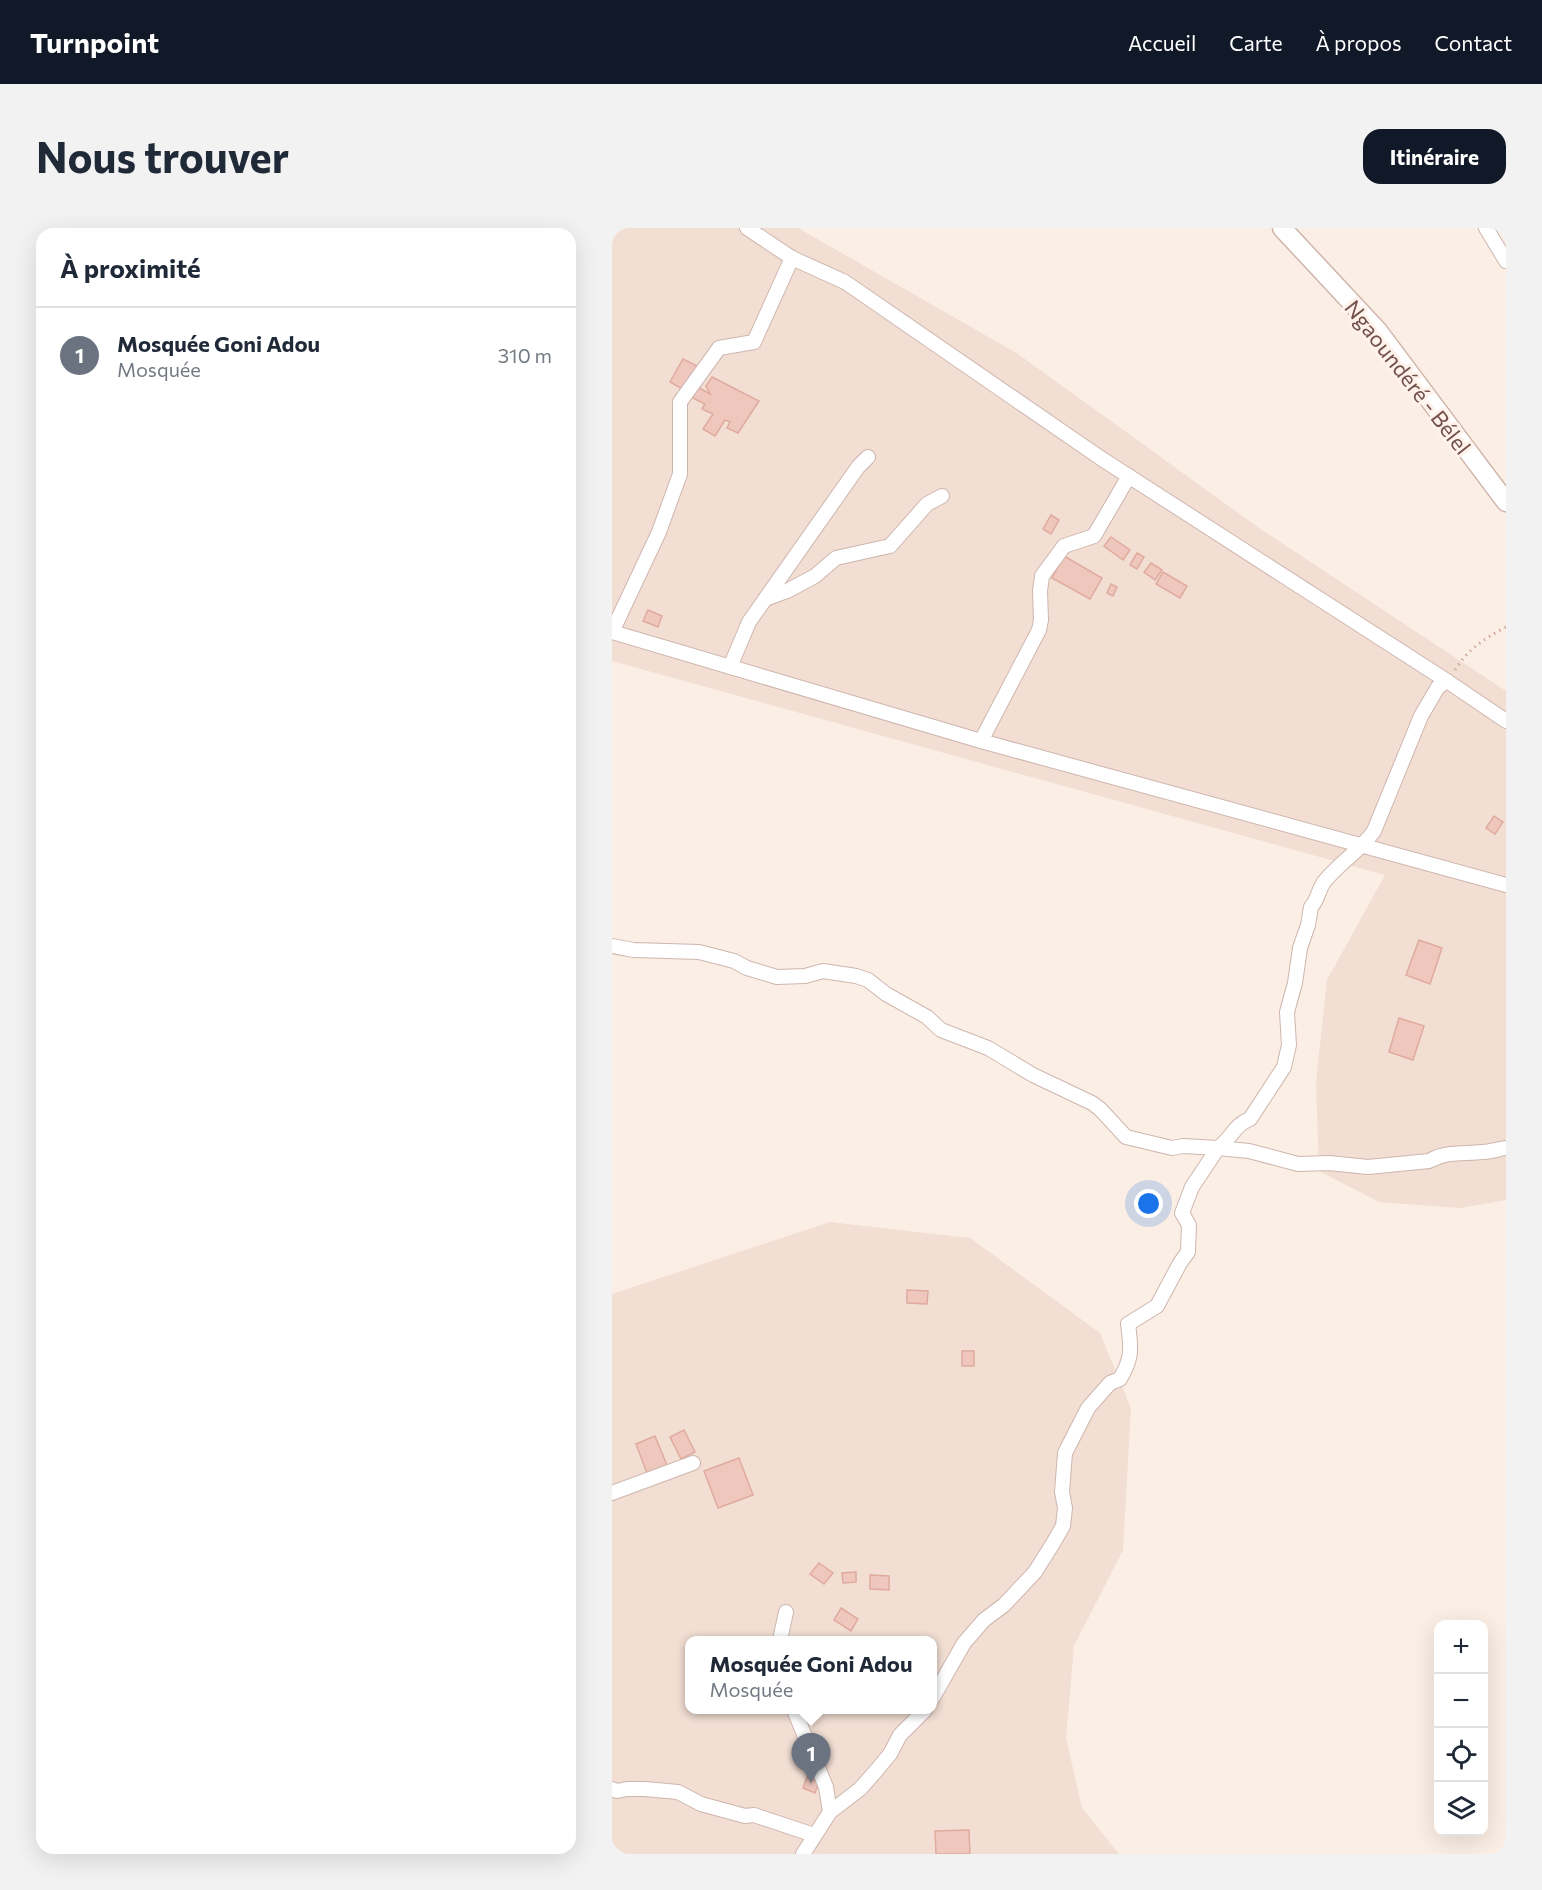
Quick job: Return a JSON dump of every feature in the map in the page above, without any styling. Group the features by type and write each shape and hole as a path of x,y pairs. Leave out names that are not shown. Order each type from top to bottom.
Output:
{"main road":[{"name":"Ngaoundéré - Bélel","path":"1282,228 1378,331 1506,502"}],"street":[{"path":"747,228 792,258 845,282 1129,476 1506,721"},
{"path":"1486,228 1506,261"},
{"path":"792,258 754,342 719,348 680,402 680,474 659,532 612,632 981,741 1506,885"},
{"path":"730,667 749,622 858,467 868,457"},
{"path":"981,741 1039,630 1042,576 1064,546 1094,536 1129,476"},
{"path":"765,599 787,591 815,576 836,558 890,546 927,504 942,496"},
{"path":"937,1692 964,1643 984,1620 1004,1605 1035,1572 1063,1526 1065,1508 1062,1492 1065,1453 1088,1408 1110,1383 1120,1379 1130,1362 1131,1343 1128,1324 1157,1306 1188,1252 1189,1225 1182,1213 1192,1187 1218,1148 1229,1139 1241,1122 1250,1119 1284,1067 1289,1046 1287,1011 1311,907 1316,902 1325,882 1368,840 1379,821 1421,716 1438,687 1447,681"},
{"path":"612,946 634,950 699,952 734,961 747,968 777,977 805,976 823,972 856,976 868,980 886,994 927,1017 941,1030 988,1048 1004,1060 1032,1075 1092,1103 1126,1137 1172,1148 1202,1146 1249,1151 1298,1164 1329,1163 1368,1167 1430,1161 1436,1157 1454,1153 1506,1148"},
{"path":"612,1493 693,1463"},
{"path":"781,1636 786,1612"},
{"path":"796,1714 826,1788 830,1812"},
{"path":"803,1854 830,1812 860,1789 890,1754 908,1726 921,1714"},
{"path":"612,1789 678,1792 701,1804 745,1816 754,1815 814,1834"}],"path":[{"path":"1447,681 1467,653 1487,637 1506,627"}],"shaded area":[{"path":"612,228 798,228 1018,354 1259,528 1506,691 1506,1200 1460,1208 1379,1202 1319,1171 1316,1083 1327,980 1385,875 612,661"},
{"path":"830,1222 970,1238 1100,1333 1131,1408 1123,1550 1074,1646 1066,1738 1082,1808 1119,1854 612,1854 612,1294"}],"building":[{"path":"683,359 697,366 684,390 670,382"},
{"path":"712,377 759,401 738,433 727,428 730,422 725,420 715,436 703,429 713,414 702,409 705,404 691,397 698,387 710,394 706,386"},
{"path":"1051,515 1059,520 1051,534 1043,529"},
{"path":"1111,537 1130,550 1123,560 1104,546"},
{"path":"1137,553 1144,557 1137,569 1130,565"},
{"path":"1064,556 1102,578 1090,599 1052,578"},
{"path":"1151,563 1162,570 1155,580 1144,572"},
{"path":"1163,572 1187,586 1180,598 1156,584"},
{"path":"1111,584 1117,587 1113,596 1107,593"},
{"path":"648,610 662,616 658,627 643,621"},
{"path":"1494,816 1503,822 1495,834 1486,828"},
{"path":"1419,940 1442,948 1430,984 1406,975"},
{"path":"1399,1018 1424,1026 1413,1060 1389,1052"},
{"path":"907,1290 928,1291 927,1304 907,1303"},
{"path":"962,1351 974,1351 974,1366 962,1366"},
{"path":"684,1430 695,1452 681,1459 670,1437"},
{"path":"655,1436 667,1465 647,1473 636,1444"},
{"path":"739,1458 753,1495 718,1508 704,1471"},
{"path":"819,1563 833,1573 824,1584 810,1574"},
{"path":"856,1572 856,1582 843,1583 842,1573"},
{"path":"870,1575 889,1576 889,1590 870,1589"},
{"path":"841,1608 858,1619 851,1631 834,1620"},
{"path":"807,1777 819,1782 815,1793 803,1788"},
{"path":"969,1830 970,1854 936,1854 935,1831"}],"place":[{"name":"Mosquée Goni Adou","path":"811,1783"}]}
